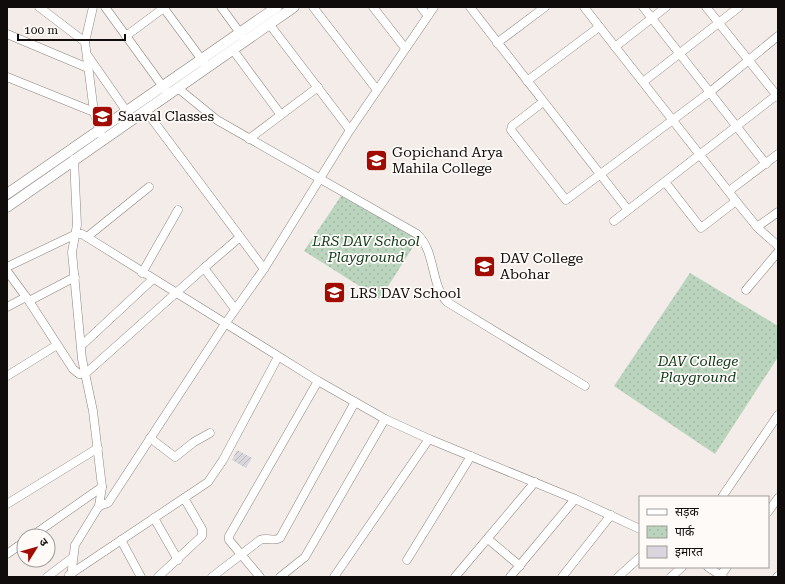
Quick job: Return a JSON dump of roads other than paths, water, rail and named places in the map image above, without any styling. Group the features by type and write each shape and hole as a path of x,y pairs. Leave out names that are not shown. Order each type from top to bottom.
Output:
{"main road":[{"path":"7,207 74,159 127,112 166,91 243,37 279,9 294,7"},
{"path":"7,194 101,136 146,111 166,91 178,89 205,64 233,50 243,37 270,25 279,9"}],"street":[{"path":"39,7 85,42"},
{"path":"92,7 85,42 94,112 101,136"},
{"path":"105,7 166,91"},
{"path":"126,36 164,7 205,64"},
{"path":"221,7 243,37"},
{"path":"313,7 376,90"},
{"path":"373,7 405,48"},
{"path":"421,7 428,16"},
{"path":"98,506 108,503 235,309 264,269 376,90 434,7"},
{"path":"470,7 600,176 628,210"},
{"path":"497,43 545,7"},
{"path":"584,7 701,154 736,202 757,227 778,246"},
{"path":"643,7 766,164"},
{"path":"615,47 666,7"},
{"path":"614,221 778,95 706,7"},
{"path":"643,82 739,7"},
{"path":"270,25 350,130"},
{"path":"527,81 599,27"},
{"path":"7,34 88,68"},
{"path":"543,102 510,129 562,198 568,200 710,92 778,36"},
{"path":"233,50 281,115"},
{"path":"86,54 127,112"},
{"path":"7,77 94,112"},
{"path":"249,138 318,88"},
{"path":"178,89 203,111 422,238 442,295 447,302 585,386"},
{"path":"146,111 264,269"},
{"path":"728,191 778,154"},
{"path":"70,576 72,558 78,540 98,506 102,488 93,411 80,346 72,252 73,240 76,234 77,225 74,159"},
{"path":"665,182 701,228 736,202"},
{"path":"87,237 149,187"},
{"path":"142,273 178,210"},
{"path":"757,227 778,212"},
{"path":"7,267 76,234 87,237 142,273 278,357 385,419 429,439 575,499 639,529"},
{"path":"85,374 174,293 240,237"},
{"path":"746,290 778,252"},
{"path":"204,268 235,309"},
{"path":"7,271 76,372 85,374"},
{"path":"7,307 75,277"},
{"path":"80,346 153,279"},
{"path":"7,376 57,345"},
{"path":"70,576 210,479 223,460 278,357"},
{"path":"260,577 229,540 229,536 318,381"},
{"path":"212,577 264,538 276,540 280,538 355,402"},
{"path":"280,577 305,557 385,419"},
{"path":"723,496 776,421"},
{"path":"150,438 175,457 210,432"},
{"path":"334,577 429,439"},
{"path":"7,504 98,448"},
{"path":"407,560 471,456"},
{"path":"455,577 535,482"},
{"path":"44,528 102,488"},
{"path":"158,577 201,539 202,533 184,498"},
{"path":"769,511 778,498"},
{"path":"510,577 575,499"},
{"path":"562,577 611,515"},
{"path":"154,518 178,560"},
{"path":"488,539 520,566"},
{"path":"121,540 141,577"},
{"path":"7,554 16,548"},
{"path":"618,577 639,557"},
{"path":"47,577 72,558"},
{"path":"671,577 681,568"},
{"path":"710,568 722,576"}],"place":[{"name":"Saaval Classes","path":"103,116"},
{"name":"Gopichand Arya Mahila College","path":"377,160"},
{"name":"DAV College Abohar","path":"485,266"},
{"name":"LRS DAV School","path":"335,293"}],"park label":[{"name":"LRS DAV School Playground","path":"366,250"},
{"name":"DAV College Playground","path":"698,370"}]}
